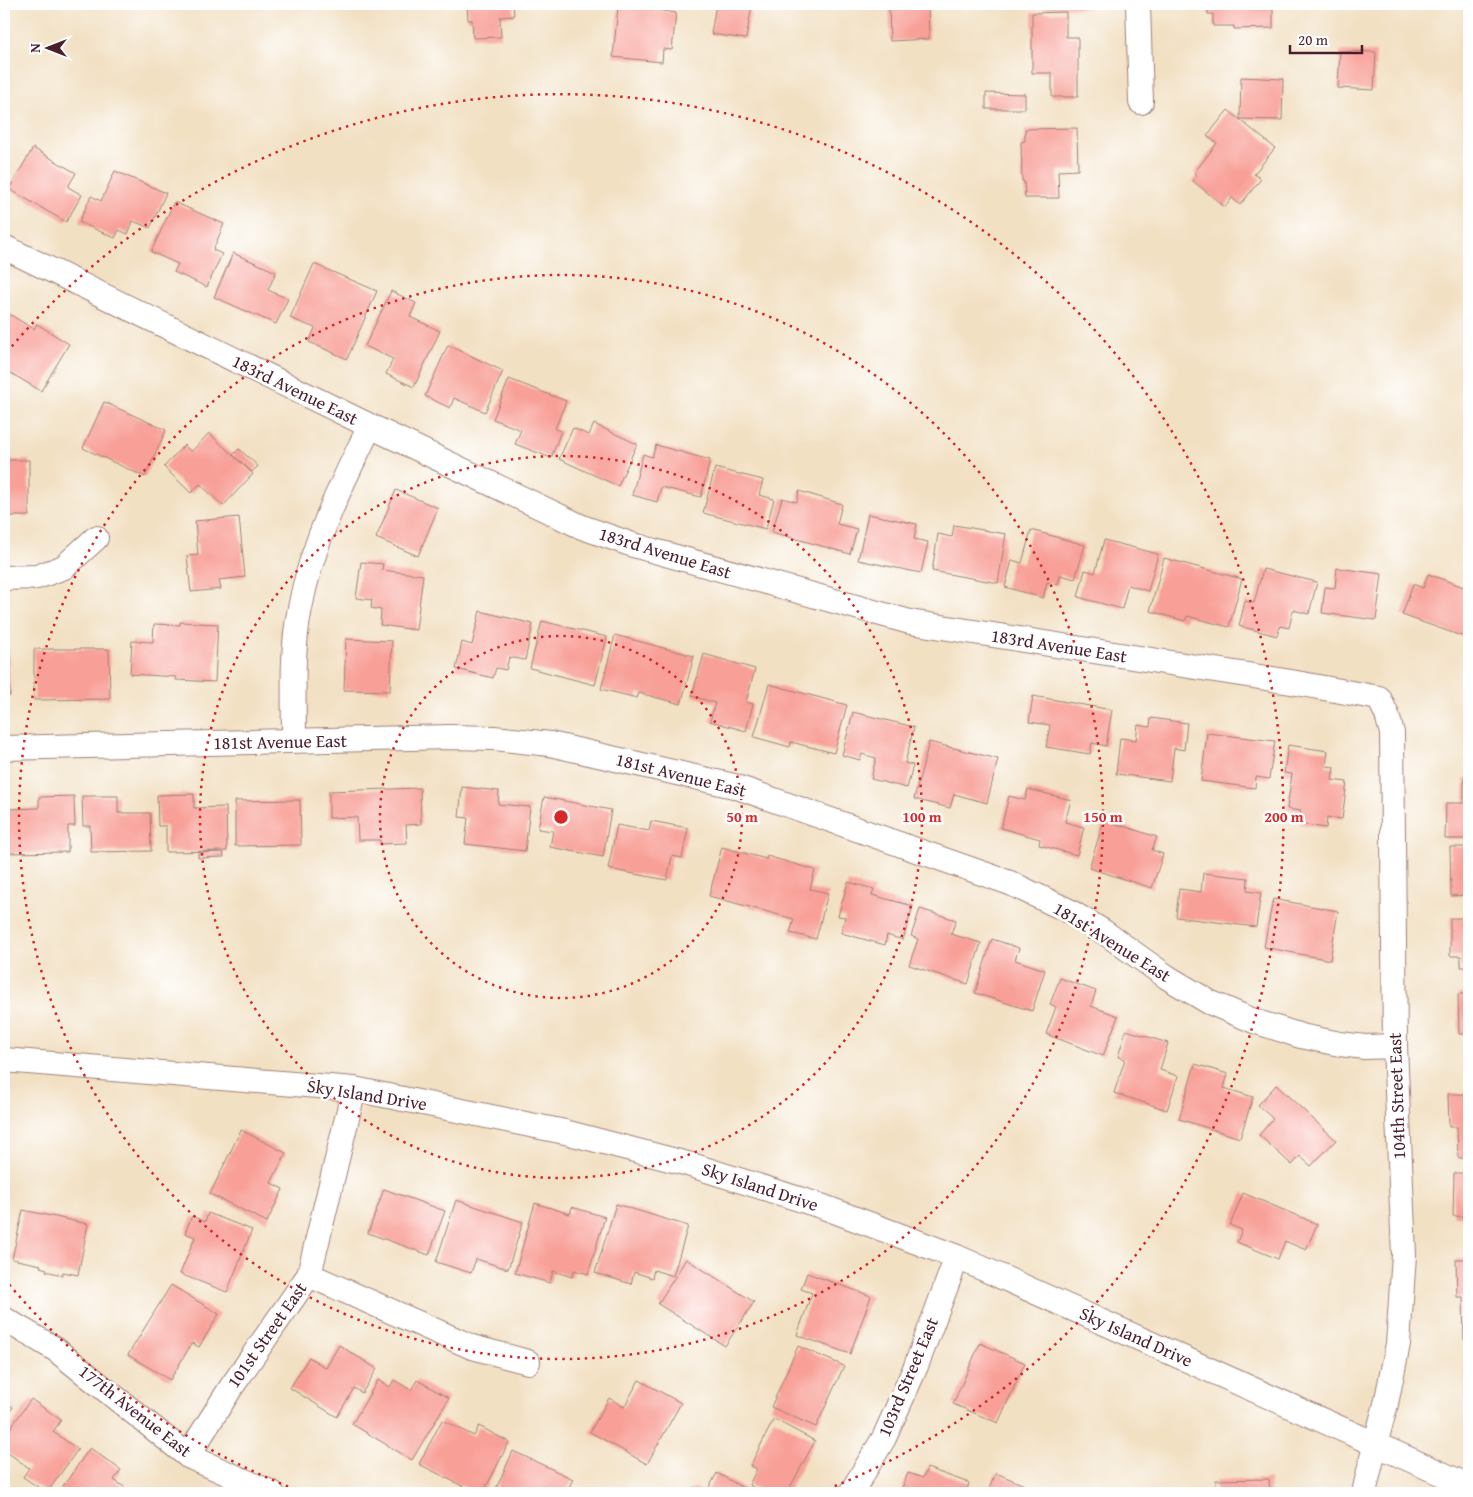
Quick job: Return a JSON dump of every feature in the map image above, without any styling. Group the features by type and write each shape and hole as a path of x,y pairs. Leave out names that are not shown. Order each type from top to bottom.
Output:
{"street":[{"path":"1138,4 1141,102"},
{"name":"183rd Avenue East","path":"4,247 370,426 582,527 643,548 910,622 1291,682 1379,698"},
{"path":"294,741 294,659 299,609 310,565 331,506 370,426"},
{"path":"4,578 37,577 64,566 96,538"},
{"name":"104th Street East","path":"1364,1493 1386,1404 1398,1344 1404,1255 1395,1046 1392,733 1388,715 1379,698"},
{"name":"181st Avenue East","path":"4,748 494,738 550,744 734,786 1010,884 1069,911 1104,932 1167,978 1210,1002 1254,1021 1301,1036 1340,1044 1364,1047 1395,1046"},
{"name":"Sky Island Drive","path":"4,1060 354,1089 565,1132 688,1164 822,1206 957,1257 1469,1486"},
{"name":"101st Street East","path":"188,1456 230,1389 309,1275 354,1089"},
{"name":"103rd Street East","path":"851,1493 884,1438 916,1366 957,1257"},
{"path":"309,1275 472,1347 528,1362"},
{"name":"177th Avenue East","path":"4,1320 56,1349 188,1456 272,1493"}],"building":[{"path":"467,4 513,4 514,16 500,17 501,37 473,38 472,20 468,20"},
{"path":"716,4 752,5 746,39 711,34"},
{"path":"889,4 928,4 929,39 890,41"},
{"path":"1045,4 1087,4 1087,8 1045,8"},
{"path":"1208,4 1273,4 1273,28 1234,29 1234,26 1213,26 1213,14 1208,14"},
{"path":"618,7 639,9 639,7 676,13 672,50 663,49 662,62 613,57"},
{"path":"1066,12 1066,37 1078,37 1078,97 1052,97 1052,73 1032,73 1032,13"},
{"path":"1340,51 1376,52 1374,90 1338,88"},
{"path":"1241,77 1283,79 1282,120 1240,119"},
{"path":"986,93 1025,94 1025,109 986,109"},
{"path":"1228,110 1275,148 1254,174 1261,179 1240,205 1232,198 1225,207 1193,181 1197,175 1194,173 1217,143 1207,136"},
{"path":"1077,128 1078,170 1058,171 1059,198 1025,198 1024,181 1022,181 1021,142 1025,141 1025,129"},
{"path":"33,148 76,173 68,187 82,195 66,222 9,189"},
{"path":"115,171 166,193 150,228 133,221 128,234 119,230 115,238 79,222 91,196 101,201"},
{"path":"174,202 224,224 213,250 222,254 207,287 174,272 178,264 151,252"},
{"path":"233,253 276,272 268,290 288,299 276,324 214,297"},
{"path":"314,264 377,291 347,359 309,342 315,328 290,318"},
{"path":"391,291 416,303 410,317 440,331 414,387 386,374 393,359 365,346"},
{"path":"4,311 34,329 37,324 69,344 41,391 4,369"},
{"path":"448,345 503,371 485,412 454,398 450,408 425,396"},
{"path":"509,379 566,401 555,429 561,431 551,458 515,444 521,430 493,419"},
{"path":"104,402 166,430 145,477 83,448"},
{"path":"594,424 637,444 618,486 559,459 573,428 589,435"},
{"path":"209,433 253,474 223,506 200,484 191,493 164,467 184,445 191,452"},
{"path":"656,445 710,460 701,497 661,487 657,502 632,495 643,454 652,457"},
{"path":"239,449 258,466 252,472 233,455"},
{"path":"4,460 29,460 29,516 4,516"},
{"path":"715,468 763,480 759,495 774,499 766,529 703,513"},
{"path":"396,490 438,508 418,556 376,538"},
{"path":"799,491 842,504 837,524 857,529 850,554 772,532 782,498 797,502"},
{"path":"868,514 917,524 914,539 928,542 921,573 858,560"},
{"path":"239,517 245,577 219,580 221,589 191,592 187,556 198,555 195,521"},
{"path":"954,525 1006,534 998,583 932,571 938,534 952,537"},
{"path":"1031,530 1085,545 1075,579 1060,575 1058,585 1047,582 1043,598 1005,587 1012,560 1022,563"},
{"path":"1104,540 1158,554 1148,591 1128,585 1122,609 1078,597 1085,570 1095,573"},
{"path":"1164,558 1242,579 1229,627 1187,616 1185,621 1150,611"},
{"path":"361,562 383,564 382,570 423,575 416,630 380,625 381,610 371,608 372,600 356,598"},
{"path":"1337,568 1382,574 1376,620 1322,613 1325,587 1335,588"},
{"path":"1263,569 1317,582 1309,614 1293,610 1289,628 1280,626 1277,636 1239,626 1245,601 1254,603"},
{"path":"1428,574 1469,589 1465,601 1469,603 1469,632 1467,638 1402,615 1413,584 1423,588"},
{"path":"480,611 533,624 525,660 509,657 506,670 496,668 493,678 456,669 462,642 472,645"},
{"path":"542,621 607,637 595,685 530,668"},
{"path":"180,622 218,624 215,682 176,680 176,677 130,674 132,641 153,642 154,624 180,625"},
{"path":"615,635 694,656 681,704 639,693 637,698 601,689"},
{"path":"346,639 392,641 390,691 344,690"},
{"path":"1469,644 1469,669 1468,669 1467,645"},
{"path":"4,647 8,647 10,696 4,696"},
{"path":"34,649 109,649 110,699 34,700"},
{"path":"704,654 755,669 746,702 753,704 746,731 710,721 715,703 692,696"},
{"path":"769,684 847,705 834,753 791,742 790,747 754,737"},
{"path":"1033,696 1112,710 1106,746 1092,743 1090,754 1046,747 1050,725 1029,722"},
{"path":"853,712 914,727 905,763 913,765 907,788 871,779 876,758 862,754 860,760 842,755"},
{"path":"1151,718 1187,723 1184,750 1174,748 1170,781 1116,774 1120,738 1136,740 1138,725 1150,727"},
{"path":"1207,733 1275,741 1269,779 1256,777 1255,788 1201,781"},
{"path":"929,742 998,759 987,803 954,794 950,808 914,799"},
{"path":"1288,745 1328,751 1326,766 1334,767 1332,780 1347,782 1342,819 1327,817 1326,828 1299,824 1301,811 1287,809 1292,774 1284,773"},
{"path":"1464,777 1469,778 1469,839 1445,839 1446,803 1464,803"},
{"path":"462,787 499,791 498,804 530,807 525,851 465,844 468,818 459,817"},
{"path":"420,788 421,824 406,825 407,843 380,844 380,840 358,840 357,817 329,818 329,791"},
{"path":"1028,789 1071,800 1065,822 1084,827 1077,855 1039,845 1040,839 1001,828 1009,796 1025,800"},
{"path":"194,794 194,808 226,807 227,851 166,852 166,826 158,826 157,795"},
{"path":"74,796 75,826 68,826 68,852 8,853 7,809 39,808 39,797"},
{"path":"82,796 118,796 118,813 150,813 151,851 91,852 90,826 83,826"},
{"path":"544,797 611,810 603,857 550,847 553,831 538,829"},
{"path":"300,800 301,845 235,846 235,801"},
{"path":"1104,820 1157,837 1152,850 1163,854 1152,888 1089,868"},
{"path":"651,821 688,828 682,858 672,856 667,880 608,869 617,825 649,831"},
{"path":"722,847 766,859 767,856 815,870 810,889 828,893 816,939 790,933 794,919 709,896"},
{"path":"1450,847 1469,847 1469,895 1451,896"},
{"path":"223,852 224,857 198,858 198,853"},
{"path":"1203,873 1248,878 1247,891 1261,893 1256,927 1176,917 1179,889 1201,892"},
{"path":"848,882 874,889 872,895 913,906 903,940 887,935 885,945 841,933 845,917 838,916"},
{"path":"1273,899 1338,911 1330,960 1264,947"},
{"path":"920,909 956,920 951,934 981,943 968,984 909,965 918,939 911,936"},
{"path":"1450,918 1469,918 1469,967 1461,967 1461,956 1450,956"},
{"path":"992,939 1019,948 1015,960 1045,970 1032,1011 975,993"},
{"path":"1060,978 1096,991 1091,1006 1118,1016 1103,1056 1046,1034 1056,1007 1050,1004"},
{"path":"1458,994 1469,994 1469,1076 1466,1076 1466,1034 1459,1034"},
{"path":"1126,1030 1168,1043 1160,1070 1178,1076 1167,1110 1114,1093 1125,1059 1118,1057"},
{"path":"1195,1064 1228,1074 1224,1088 1253,1097 1240,1138 1179,1119"},
{"path":"1276,1085 1336,1140 1311,1166 1300,1156 1292,1165 1259,1135 1273,1119 1258,1105"},
{"path":"1448,1094 1469,1094 1469,1158 1458,1158 1457,1127 1449,1127"},
{"path":"241,1130 286,1153 271,1183 283,1189 267,1222 210,1194"},
{"path":"1454,1173 1469,1173 1469,1217 1453,1216"},
{"path":"384,1189 445,1211 429,1255 368,1233"},
{"path":"1243,1193 1317,1224 1306,1250 1285,1241 1278,1259 1237,1242 1242,1230 1230,1225"},
{"path":"456,1200 523,1222 508,1269 476,1259 471,1273 436,1262"},
{"path":"535,1203 570,1214 572,1207 605,1217 588,1274 574,1270 572,1277 553,1271 550,1283 515,1273"},
{"path":"616,1204 688,1226 673,1276 654,1270 652,1278 634,1272 631,1284 595,1273"},
{"path":"23,1210 88,1224 78,1275 63,1272 62,1275 46,1271 47,1269 40,1267 41,1265 12,1259"},
{"path":"208,1213 252,1230 227,1292 180,1274 195,1237 185,1233 192,1216 205,1222"},
{"path":"686,1259 754,1302 725,1346 658,1304"},
{"path":"1456,1259 1469,1259 1469,1340 1464,1340 1463,1297 1457,1297"},
{"path":"807,1273 871,1296 850,1354 797,1335 812,1293 801,1289"},
{"path":"171,1285 219,1314 199,1347 192,1343 170,1380 128,1355"},
{"path":"980,1343 1025,1363 998,1423 953,1404"},
{"path":"339,1345 377,1369 362,1393 354,1388 337,1417 290,1388 309,1357 326,1368"},
{"path":"798,1346 844,1366 816,1427 771,1407"},
{"path":"1465,1358 1469,1358 1469,1424 1466,1424"},
{"path":"378,1380 390,1387 394,1380 411,1390 417,1380 449,1398 412,1460 352,1424"},
{"path":"639,1380 681,1403 647,1464 590,1432 609,1398 624,1407"},
{"path":"31,1399 61,1420 53,1432 78,1449 47,1493 23,1477 29,1468 4,1450 4,1437"},
{"path":"4,1401 13,1407 4,1420"},
{"path":"774,1419 815,1441 787,1493 765,1493 749,1485 757,1469 750,1466"},
{"path":"442,1420 474,1436 479,1426 509,1442 483,1493 476,1493 419,1464"},
{"path":"90,1448 121,1470 114,1480 133,1493 58,1493"},
{"path":"513,1451 573,1479 566,1493 494,1493"},
{"path":"927,1468 969,1483 966,1493 900,1493 908,1473 923,1478"},
{"path":"717,1473 752,1493 706,1493"},
{"path":"996,1473 1043,1493 987,1493"},
{"path":"1269,1479 1270,1493 1216,1493 1216,1480"},
{"path":"694,1487 704,1493 690,1493"}]}
